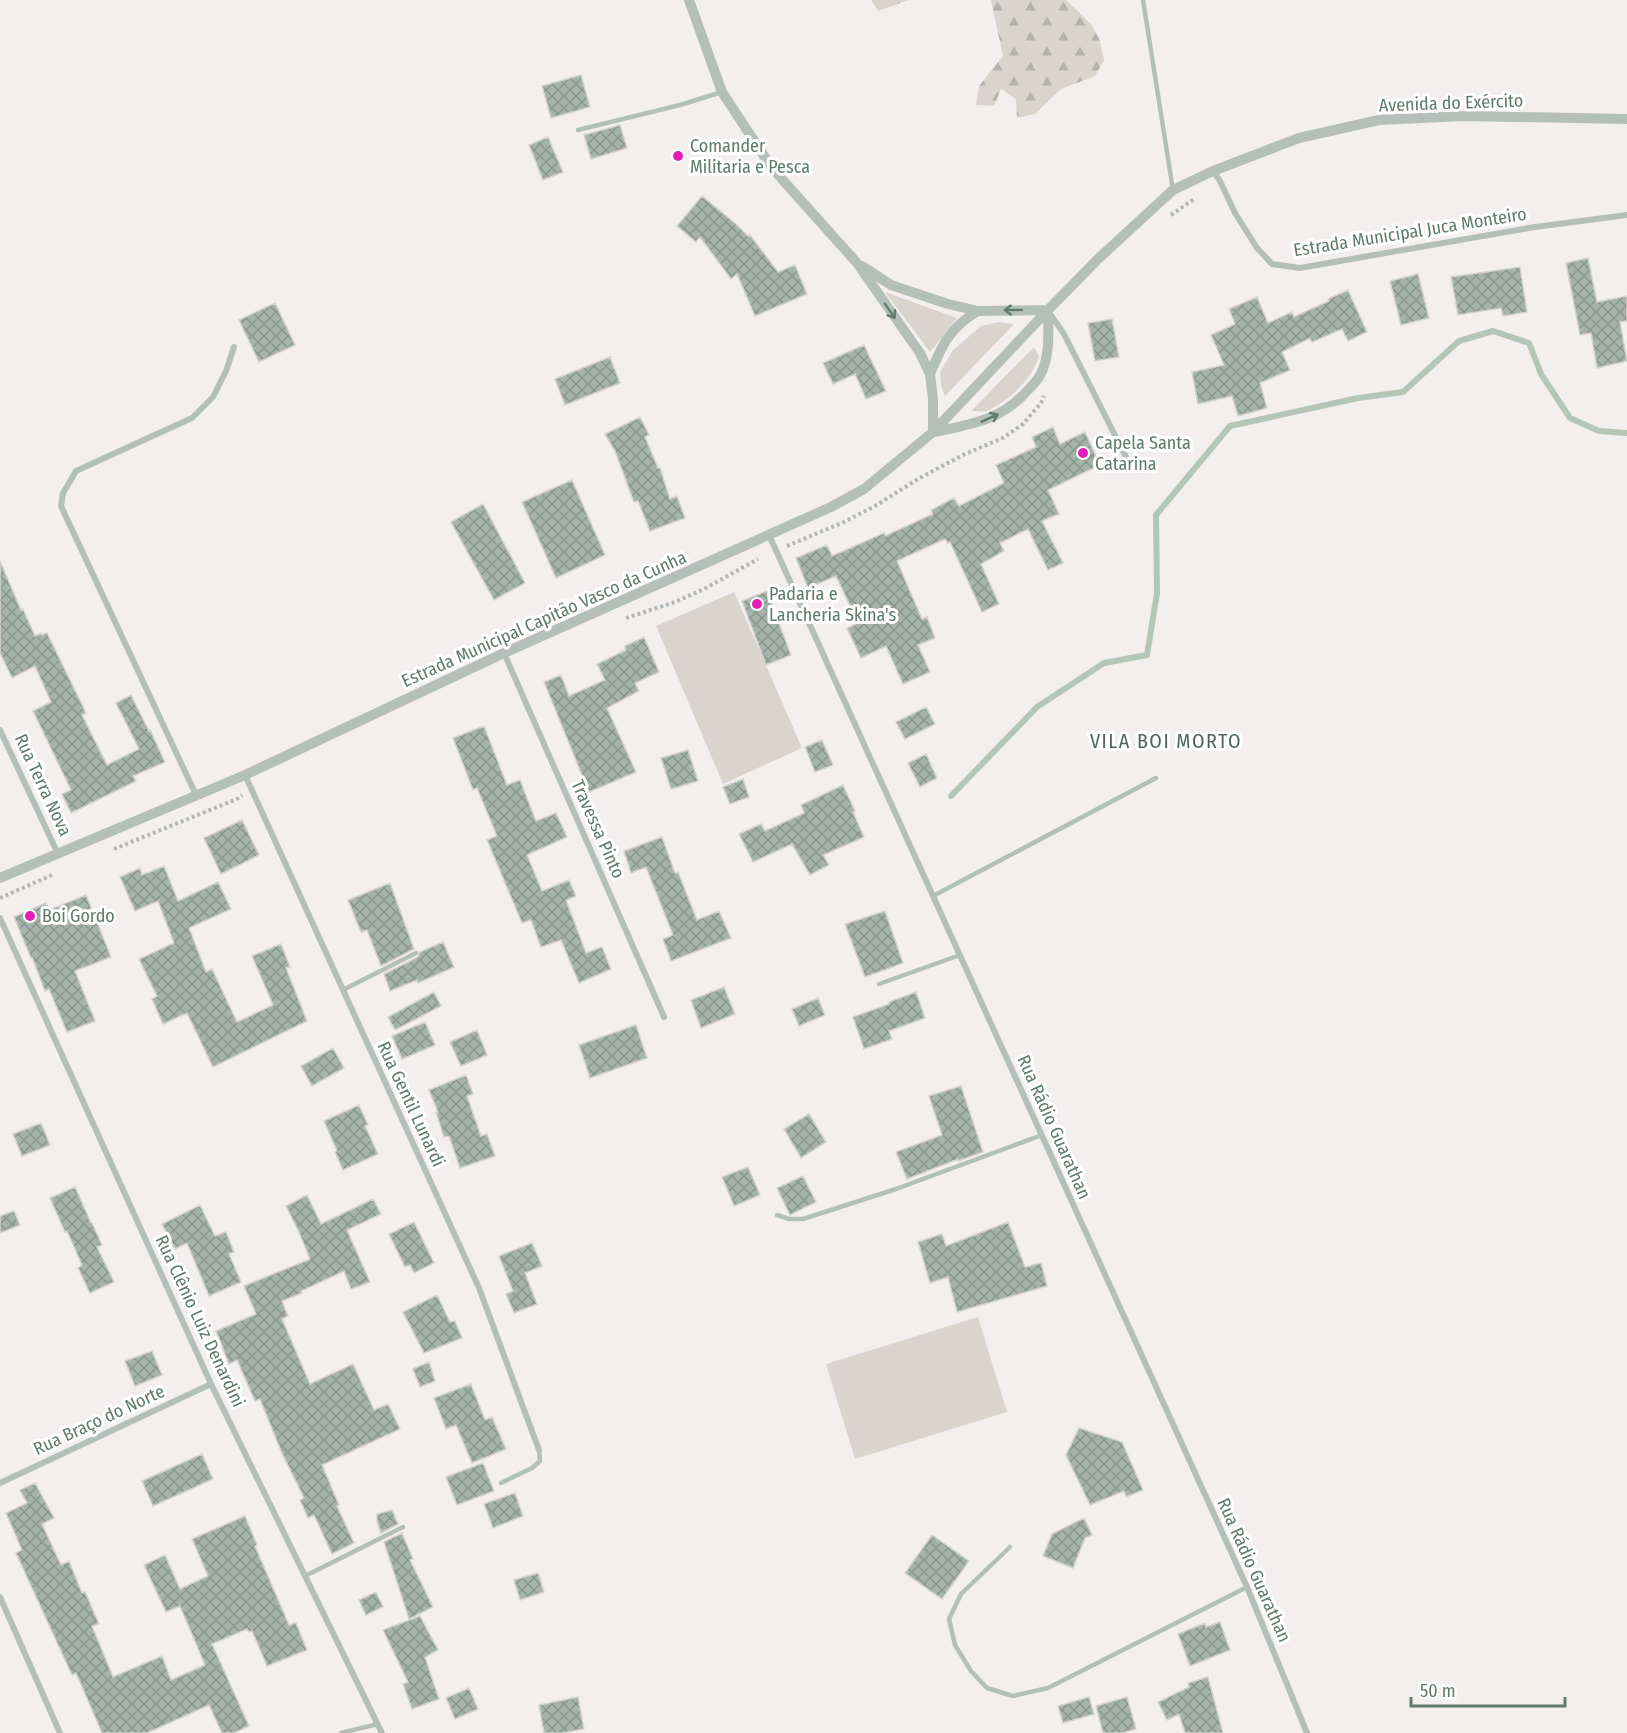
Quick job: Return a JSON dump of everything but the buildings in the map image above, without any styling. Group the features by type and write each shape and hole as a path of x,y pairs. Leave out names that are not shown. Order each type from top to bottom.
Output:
{"street":[{"path":"689,0 722,92 771,168 856,263 920,353 930,374 933,432 985,421 1018,402 1033,385 1044,367 1048,310"},
{"name":"Avenida do Exército","path":"1048,310 1098,259 1173,190 1213,171 1299,138 1379,120 1464,116 1627,120"},
{"name":"Estrada Municipal Juca Monteiro","path":"1213,171 1257,248 1272,264 1300,267 1524,229 1627,215"},
{"path":"856,263 891,285 948,304 978,311 1048,310"},
{"path":"1048,310 1064,334 1127,459"},
{"name":"Estrada Municipal Capitão Vasco da Cunha","path":"0,878 245,775 504,653 831,507 864,489 933,432 1048,310"},
{"path":"930,374 941,347 953,329 978,311"},
{"path":"196,795 61,506 63,492 76,471 192,418 213,398 234,347"},
{"name":"Rua Rádio Guarathan","path":"769,535 1247,1587 1307,1733"},
{"name":"Travessa Pinto","path":"504,653 664,1017"},
{"name":"Rua Terra Nova","path":"0,730 58,854"},
{"name":"Rua Gentil Lunardi","path":"245,775 478,1288 539,1449"},
{"name":"Rua Clênio Luiz Denardini","path":"0,918 211,1384 382,1733"},
{"name":"Rua Braço do Norte","path":"0,1483 211,1384"},
{"path":"0,1598 60,1733"}],"lane":[{"path":"1143,0 1173,190"},
{"path":"578,130 680,105 722,92"},
{"path":"933,896 1156,778"},
{"path":"343,990 416,953"},
{"path":"879,984 960,955"},
{"path":"777,1215 789,1219 803,1219 896,1189 1042,1135"},
{"path":"501,1483 532,1468 540,1461 539,1449"},
{"path":"305,1576 404,1527"},
{"path":"1010,1547 961,1594 949,1619 955,1645 971,1671 987,1688 1013,1696 1048,1688 1247,1587"},
{"path":"342,1733 378,1724"}],"path":[{"path":"1165,219 1220,181"},
{"path":"624,618 675,602 776,550 844,522 875,506 963,455 1003,438 1023,424 1045,395"},
{"path":"104,853 237,799 251,788"},
{"path":"0,897 62,871"}],"green space":[{"path":"871,0 909,0 878,11"},
{"path":"991,0 1066,0 1092,25 1100,41 1104,60 1095,76 1061,89 1035,114 1017,118 1016,99 1001,89 994,106 976,105 979,86 1003,56"},
{"path":"885,292 957,318 930,352"},
{"path":"998,322 1014,324 945,396 941,386 940,372 953,350 981,326"},
{"path":"1034,347 1039,356 1036,365 1018,389 995,407 984,411 971,411"},
{"path":"734,592 802,748 723,784 656,626"},
{"path":"978,1317 1007,1412 855,1459 826,1364"}],"waterway":[{"path":"951,796 1037,707 1104,663 1147,655 1157,593 1156,515 1230,426 1358,398 1403,392 1459,341 1493,331 1529,343 1541,374 1570,418 1599,431 1627,433"}],"place":[{"name":"Comander Militaria e Pesca","path":"678,156"},
{"name":"Capela Santa Catarina","path":"1083,453"},
{"name":"Padaria e Lancheria Skina's","path":"757,604"},
{"name":"Boi Gordo","path":"30,916"}],"district":[{"name":"VILA BOI MORTO","path":"1166,741"}]}
